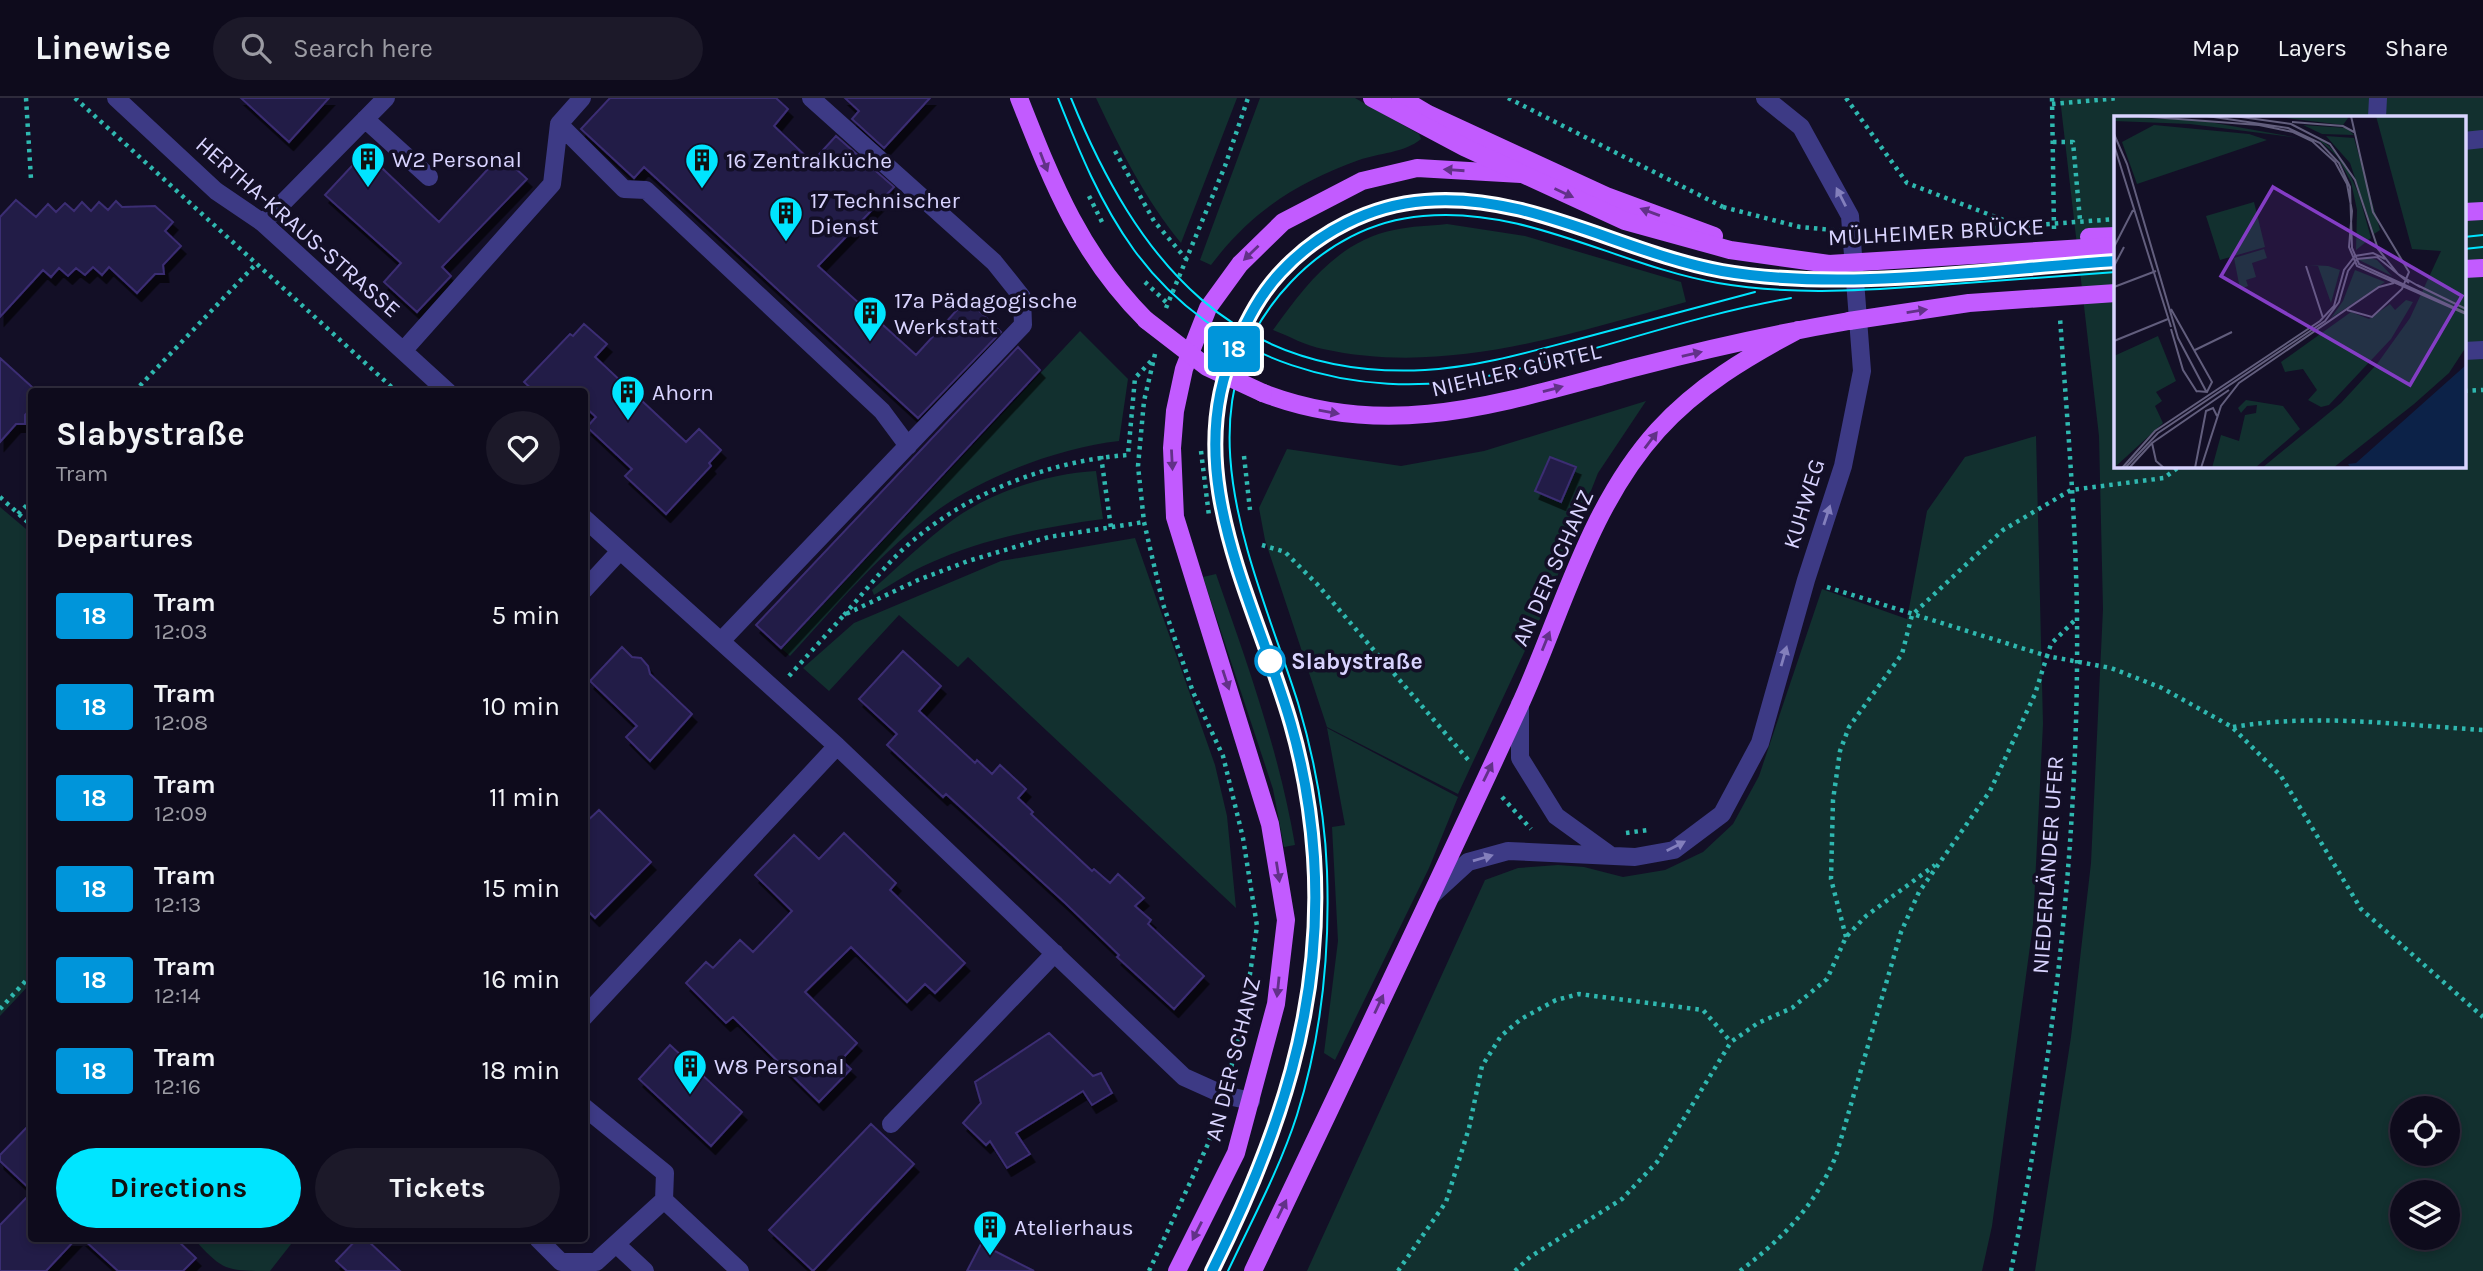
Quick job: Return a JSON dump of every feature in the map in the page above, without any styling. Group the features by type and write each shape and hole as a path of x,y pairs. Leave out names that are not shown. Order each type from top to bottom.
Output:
{"main road":[{"name":"NIEHLER GÜRTEL","path":"1020,98 1049,175 1081,239 1108,279 1146,320 1207,367 1263,393 1315,409 1350,415 1434,415 1482,407 1744,349"},
{"name":"MÜLHEIMER BRÜCKE","path":"1372,98 1398,114 1625,221 1730,250 1829,264 2114,246"},
{"name":"MÜLHEIMER BRÜCKE","path":"1401,98 1428,114 1606,196 1714,236 1829,254 1955,249 2114,236"},
{"name":"AN DER SCHANZ","path":"1177,1271 1236,1153 1276,1004 1286,919 1270,824 1175,517 1171,448 1184,369 1208,308 1240,264 1283,222 1362,181 1417,168 1522,174"},
{"name":"AN DER SCHANZ","path":"1253,1271 1520,704 1579,561 1620,480 1658,430 1744,349 1798,330 1969,303 2114,293"}],"street":[{"name":"HERTHA-KRAUS-STRASSE","path":"116,98 216,191 263,223 443,388"},
{"path":"263,223 386,98"},
{"path":"403,351 552,184 559,124 582,98"},
{"path":"721,641 1023,325 1022,298 994,261 811,98"},
{"name":"KUHWEG","path":"1429,897 1468,862 1508,851 1635,857 1674,850 1722,814 1760,743 1806,580 1843,466 1862,371 1850,216 1801,127 1765,98"},
{"path":"2377,116 2378,98"},
{"path":"365,119 429,177"},
{"path":"559,124 624,189 646,190 883,411 908,446"},
{"path":"588,522 837,746 1184,1077 1224,1095 1251,1101"},
{"path":"588,586 620,551"},
{"path":"1520,704 1520,758 1556,816 1609,855"},
{"path":"588,1013 837,746"},
{"path":"891,1124 1055,953"},
{"path":"540,1242 553,1265 561,1262 596,1262 664,1200 665,1173 588,1110"},
{"path":"664,1200 740,1271"},
{"path":"617,1245 645,1271"}],"path":[{"path":"26,98 31,179"},
{"path":"75,98 393,388"},
{"path":"1164,314 1225,166 1248,98"},
{"path":"1508,98 1723,208 1800,227 1876,234 2114,219"},
{"path":"1846,98 1907,183 2042,235"},
{"path":"2053,124 2052,101 2119,98"},
{"path":"2053,142 2073,142 2080,221"},
{"path":"1115,151 1154,221 1186,260"},
{"path":"1089,196 1104,227"},
{"path":"138,388 256,264"},
{"path":"1138,276 1167,303"},
{"path":"1149,1271 1208,1144 1224,1095 1244,1015 1256,926 1243,838 1223,755 1192,692 1163,604 1144,522 1138,466 1144,401 1156,348"},
{"path":"776,690 894,557 951,513 990,491 1101,456 1128,454 1135,378 1154,359"},
{"path":"1201,451 1209,516"},
{"path":"1101,456 1111,528"},
{"path":"1244,456 1250,510"},
{"name":"NIEDERLÄNDER UFER","path":"2011,1271 2035,1150 2060,958 2070,838 2077,619 2070,458"},
{"path":"1846,937 1831,879 1832,800 1840,751 1849,727 1902,654 1912,615 2003,530 2071,490 2164,478 2179,467"},
{"path":"0,498 28,523"},
{"path":"18,514 28,504"},
{"path":"844,615 918,580 968,561 1049,537 1144,522"},
{"path":"1262,545 1285,552 1317,584 1532,831"},
{"path":"1806,580 2047,656 2111,668 2162,688 2232,727 2280,776 2361,909 2483,1017"},
{"path":"1740,1271 1796,1221 1821,1191 1836,1157 1901,932 1919,892 1990,791 2020,730 2051,644 2077,619"},
{"path":"2232,727 2278,721 2339,720 2483,730"},
{"path":"1624,833 1660,828"},
{"path":"1515,1271 1530,1256 1622,1199 1657,1162 1731,1042 1758,1023 1792,1008 1827,979 1846,937 1866,916 1938,862"},
{"path":"0,1009 28,978"},
{"path":"1398,1271 1446,1202 1469,1128 1482,1066 1502,1036 1521,1019 1556,1000 1579,994 1600,996 1703,1010 1731,1042"}],"green space":[{"path":"1096,98 1237,98 1181,243 1145,191"},
{"path":"1260,98 1355,98 1419,134 1421,139 1399,150 1336,169 1295,189 1259,214 1211,265 1200,260"},
{"path":"2060,98 2483,98 2483,1271 2035,1271 2071,1037 2091,863 2103,609 2099,436"},
{"path":"1447,224 1525,236 1681,282 1686,302 1507,348 1415,358 1369,356 1323,349 1273,330 1310,282 1339,255 1356,244 1394,230"},
{"path":"1080,331 1128,379 1119,441 1044,458 992,479 946,504 872,567 790,656 782,649"},
{"path":"1646,401 1598,473 1544,610 1458,794 1327,727 1265,540 1259,508 1287,449 1401,466 1484,451"},
{"path":"2036,436 2043,724 2033,924 1992,1226 1982,1271 1307,1271 1485,880 1518,868 1558,865 1584,867 1623,877 1665,870 1703,852 1733,824 1759,776 1822,589 1907,619 1927,511 1965,457"},
{"path":"1096,471 1103,519 993,540 923,566 874,595 872,590 943,527 969,509 1003,492 1040,480"},
{"path":"0,507 28,531 28,986 0,1016"},
{"path":"1135,538 1215,765 1227,816 1236,908 968,657 958,667 899,615 829,691 803,668 854,623 1001,561"},
{"path":"1216,574 1271,741 1295,845 1284,847 1273,789 1203,577"},
{"path":"1327,728 1458,797 1429,868 1335,1060 1324,1053 1338,941 1332,827 1345,825"},
{"path":"197,1242 293,1242 270,1271 234,1269 212,1258"}],"building":[{"path":"241,98 329,98 289,142"},
{"path":"610,98 776,98 788,109 774,126 812,162 836,136 894,187 818,266 916,355 967,299 1001,332 918,418 644,167 634,178 581,129"},
{"path":"845,98 930,98 884,148 852,119 859,111"},
{"path":"365,152 439,222 501,155 527,179 442,267 451,276 417,312 384,282 401,263 325,195"},
{"path":"16,200 36,217 48,204 56,212 65,203 74,211 82,202 91,211 99,202 108,210 116,201 122,207 155,206 173,222 165,231 181,246 163,265 164,274 155,274 137,293 109,267 102,275 93,267 85,275 76,268 68,276 59,268 51,277 43,270 0,317 0,217"},
{"name":"Ahorn","path":"584,324 607,344 595,357 686,442 699,429 721,450 709,463 711,466 666,514 625,476 632,469 588,428 596,417 588,410 588,388 531,388 524,382 570,334 573,336"},
{"path":"1018,347 1040,370 781,648 756,625"},
{"path":"0,358 32,388 28,388 25,424 16,424 0,442"},
{"path":"1550,457 1576,467 1561,502 1535,491"},
{"path":"622,647 632,657 641,658 648,666 650,674 692,714 650,761 626,737 637,726 590,681"},
{"path":"903,651 941,686 919,711 975,763 977,760 992,774 1000,765 1026,789 1018,798 1033,812 1031,814 1092,871 1094,869 1110,883 1118,874 1144,898 1135,906 1151,920 1148,924 1204,976 1174,1009 1117,957 1119,955 1064,902 946,794 943,797 887,745 897,734 859,699"},
{"path":"599,810 651,862 595,918 588,911 588,820"},
{"path":"844,833 896,883 890,890 965,963 935,993 925,984 907,1002 851,947 805,992 857,1043 841,1060 851,1069 819,1102 733,1017 726,1023 686,983 706,962 713,968 740,940 753,952 792,911 755,875 794,835 819,859"},
{"path":"1049,1033 1093,1076 1101,1073 1112,1093 1092,1105 1083,1091 1016,1133 1030,1154 1007,1168 990,1141 986,1145 963,1123 981,1103 975,1082"},
{"name":"W8 Personal","path":"670,1045 742,1112 711,1146 639,1079"},
{"path":"871,1124 914,1164 813,1271 769,1230"},
{"path":"28,1126 28,1187 0,1161 0,1155"},
{"path":"28,1196 28,1242 73,1242 46,1271 0,1271 0,1225"},
{"path":"86,1242 179,1242 196,1258 183,1271 118,1271"},
{"path":"354,1242 369,1242 400,1271 347,1271 336,1261"},
{"name":"Atelierhaus","path":"981,1244 1034,1271 967,1271"}],"tram line":[{"path":"1058,98 1082,157 1111,214 1134,250 1167,288 1205,320 1247,346 1292,365 1339,378 1388,384 1438,383 1488,376 1715,315 1791,298"},
{"path":"1071,98 1097,157 1127,211 1161,258 1201,299 1246,331 1298,355 1357,368 1425,370 1463,366 1538,350 1755,292"},
{"name":"18","path":"1212,1271 1230,1236 1280,1117 1305,1025 1314,947 1314,857 1300,760 1271,663 1224,527 1215,441 1220,392 1232,354 1251,313 1275,278 1299,254 1341,226 1372,212 1428,200 1464,201 1518,209 1685,262 1725,271 1786,278 1889,276 2114,261"},
{"path":"1212,1271 1258,1171 1292,1071 1304,1020 1312,967 1315,913 1313,840 1299,756 1276,677 1242,582 1228,534 1219,486 1216,438 1222,389 1238,340 1263,294 1298,256 1330,232 1367,214 1425,201 1460,201 1529,212 1662,256 1719,270 1792,277 1889,276"},
{"path":"1228,1271 1274,1174 1306,1085 1318,1025 1327,933 1327,871 1318,786 1298,703 1246,543 1234,488 1230,434 1236,381 1255,330 1291,282 1319,257 1368,229 1404,218 1461,215 1536,228 1681,275 1744,287 1822,291 1874,289 2114,272"},
{"path":"2466,237 2483,235"},
{"path":"2466,249 2483,247"},
{"path":"1880,277 2114,261"}],"place":[{"name":"W2 Personal","path":"368,189"},
{"name":"16 Zentralküche","path":"702,190"},
{"name":"17 Technischer Dienst","path":"786,243"},
{"name":"17a Pädagogische Werkstatt","path":"870,343"},
{"name":"Ahorn","path":"628,422"},
{"name":"Slabystraße","path":"1270,661"},
{"name":"W8 Personal","path":"690,1096"},
{"name":"Atelierhaus","path":"990,1257"}]}
